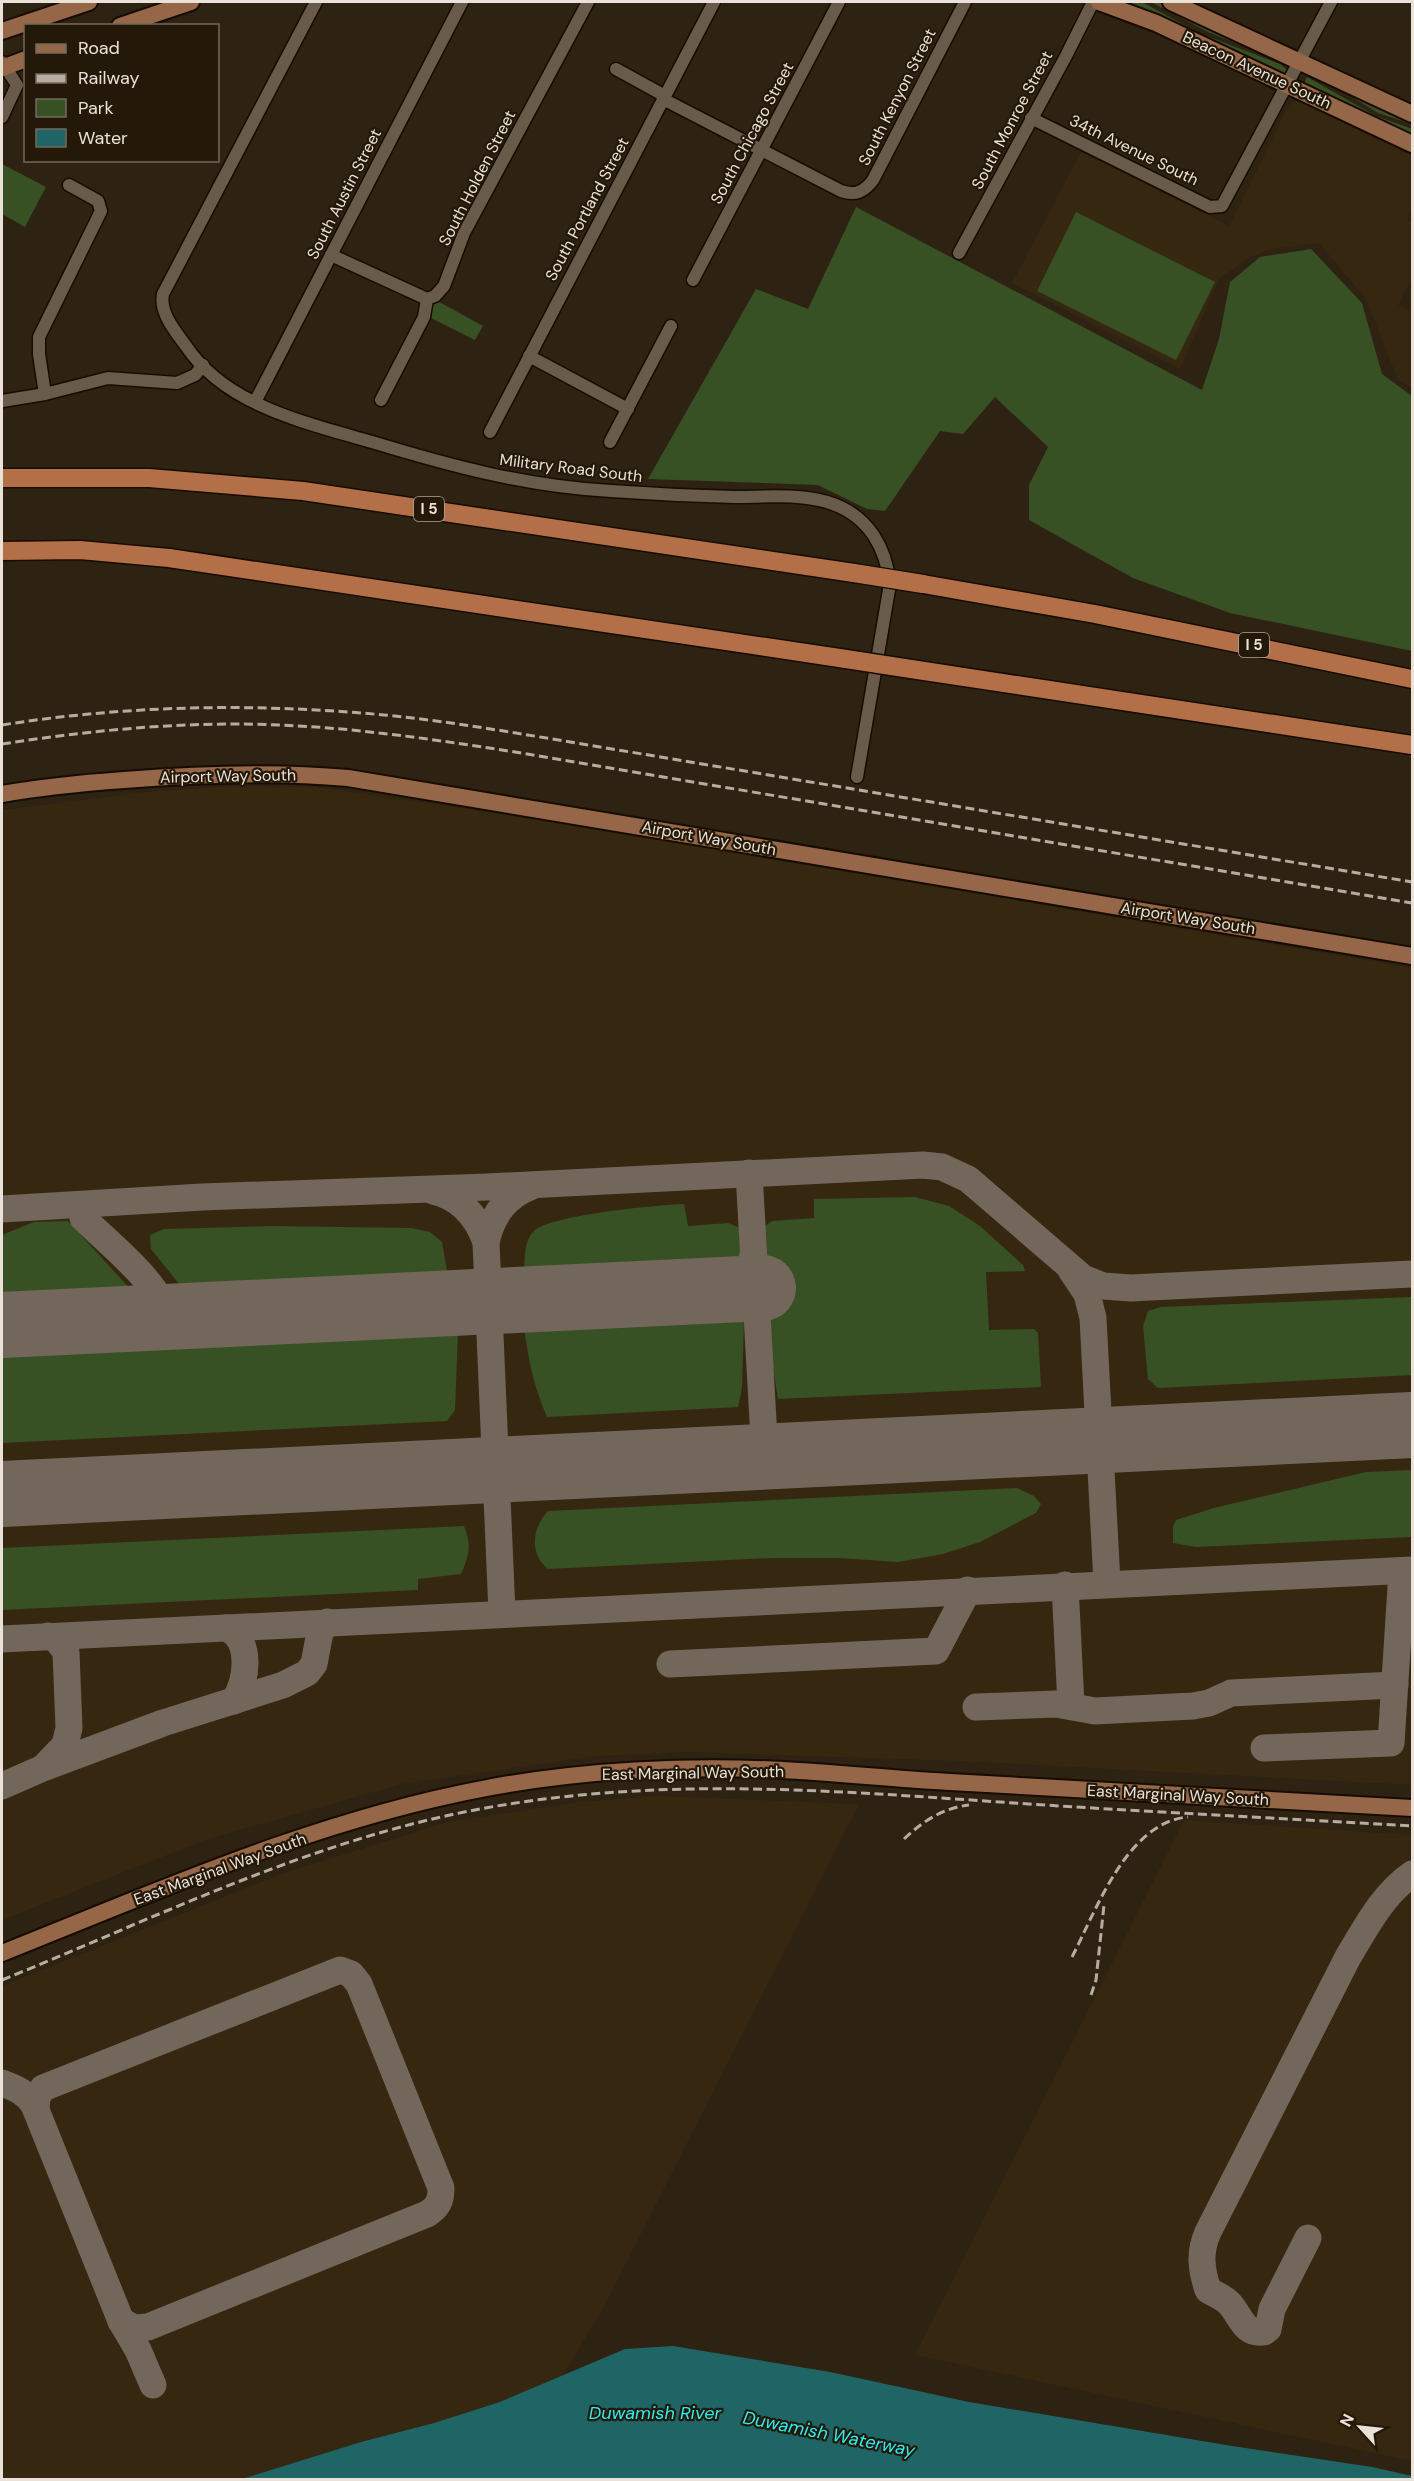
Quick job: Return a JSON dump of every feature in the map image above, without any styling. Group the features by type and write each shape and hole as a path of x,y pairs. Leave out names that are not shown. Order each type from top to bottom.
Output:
{"highway":[{"name":"I 5","path":"2,478 149,478 303,491 923,584 1107,617 1413,679"},
{"path":"4,550 80,549 169,558 1413,745"}],"main road":[{"path":"2,31 89,2"},
{"path":"126,24 191,2"},
{"name":"Beacon Avenue South","path":"1099,2 1156,22 1413,144"},
{"name":"Beacon Avenue South","path":"1171,2 1413,114"},
{"path":"3,65 24,60"},
{"name":"Airport Way South","path":"2,794 171,776 290,774 348,778 1413,956"},
{"name":"East Marginal Way South","path":"2,1953 244,1858 353,1821 490,1787 576,1776 671,1770 780,1770 947,1782 1413,1808"}],"street":[{"name":"Military Road South","path":"316,2 163,294 161,300 168,318 191,353 234,390 283,415 451,466 540,484 608,491 802,499 820,501 845,510 862,521 877,540 886,559 890,584 857,777"},
{"name":"South Austin Street","path":"255,402 462,2"},
{"name":"South Holden Street","path":"381,400 424,317 427,299 435,296 444,286 464,233 588,2"},
{"name":"South Portland Street","path":"490,432 714,2"},
{"name":"South Chicago Street","path":"693,280 839,2"},
{"name":"South Kenyon Street","path":"762,150 847,193 863,191 873,180 965,2"},
{"name":"South Monroe Street","path":"959,253 1093,2"},
{"path":"1287,84 1331,2"},
{"path":"2,117 17,85 3,65"},
{"path":"616,69 762,150"},
{"name":"34th Avenue South","path":"1031,118 1210,207 1222,206 1287,84"},
{"path":"45,394 39,337 101,211 98,201 69,186"},
{"path":"331,255 427,299"},
{"path":"610,442 671,326"},
{"path":"529,356 628,409"},
{"path":"2,401 45,394 108,378 177,383 195,375 203,365"}],"shaded area":[{"path":"1297,100 1412,156 1412,208 1407,220 1412,224 1412,277 1398,305 1412,312 1412,387 1398,380 1366,299 1319,243 1271,249 1247,259 1219,279 1180,369 1012,283 1081,152 1229,226 1289,105"},
{"path":"233,786 317,787 582,826 1412,968 1412,1785 960,1761 691,1752 597,1756 402,1784 208,1839 2,1920 2,810 145,792"},
{"path":"658,1796 859,1804 605,2305 562,2377 500,2402 242,2479 2,2480 2,1986 284,1873 448,1822 580,1802"},
{"path":"1184,1820 1412,1835 1412,2461 915,2355"}],"green space":[{"path":"1120,2 1142,2 1199,33 1280,64 1287,70 1283,74"},
{"path":"1151,2 1164,2 1289,64 1208,32"},
{"path":"1307,77 1376,116 1412,129 1412,138 1303,86"},
{"path":"1331,84 1412,119 1412,124 1378,113"},
{"path":"2,164 46,187 25,227 2,214"},
{"path":"856,207 1202,390 1219,339 1230,282 1260,257 1311,249 1362,303 1382,374 1412,396 1412,651 1230,613 1133,578 1029,520 1029,485 1048,447 995,397 963,434 940,431 885,511 867,509 818,485 648,479 756,289 808,309"},
{"path":"1076,212 1215,282 1176,360 1037,291"},
{"path":"434,299 483,326 475,340 429,317"},
{"path":"915,1197 949,1206 980,1226 1023,1265 1025,1271 986,1272 989,1330 1034,1329 1038,1333 1041,1387 778,1399 765,1318 773,1317 770,1256 767,1256 766,1237 761,1236 765,1226 772,1221 814,1218 814,1199"},
{"path":"684,1204 688,1226 728,1223 738,1227 742,1234 742,1262 730,1267 524,1275 525,1252 530,1235 544,1225 605,1212"},
{"path":"68,1221 133,1292 2,1297 2,1235 34,1222"},
{"path":"272,1226 411,1228 430,1232 442,1242 448,1277 184,1290 151,1249 150,1235 164,1229"},
{"path":"1412,1297 1412,1375 1158,1388 1148,1379 1143,1326 1148,1311 1161,1307"},
{"path":"731,1317 744,1320 742,1388 738,1407 547,1417 532,1373 524,1327"},
{"path":"458,1331 455,1410 447,1421 2,1443 2,1353"},
{"path":"1412,1470 1412,1537 1196,1547 1173,1543 1173,1527 1176,1520 1214,1508 1366,1472"},
{"path":"1017,1488 1034,1496 1041,1504 1036,1513 980,1542 943,1554 898,1562 839,1558 771,1558 548,1569 535,1549 536,1533 548,1511"},
{"path":"464,1526 468,1539 468,1550 461,1574 418,1579 418,1590 2,1610 2,1548"}],"water":[{"name":"Duwamish River","path":"673,2346 830,2372 969,2402 1372,2467 1412,2476 1412,2479 242,2479 500,2402 625,2349"}],"taxiway":[{"path":"2,1209 202,1197 488,1187 923,1165 942,1167 968,1179 1083,1278 1103,1286 1131,1288 1412,1274"},
{"path":"749,1173 765,1456"},
{"path":"486,1242 501,1208 514,1195 532,1186"},
{"path":"433,1191 452,1198 467,1209 478,1224 486,1242 502,1613"},
{"path":"82,1205 83,1218 144,1278 163,1304 167,1317"},
{"path":"718,1291 742,1279 749,1269 753,1255"},
{"path":"1071,1270 1087,1294 1093,1318 1107,1583"},
{"path":"2,1639 1412,1570"},
{"path":"1264,1748 1391,1743 1402,1571"},
{"path":"1065,1585 1071,1705"},
{"path":"670,1664 936,1651 968,1590"},
{"path":"2,1786 43,1768 163,1723 283,1685 307,1673 314,1664 320,1632 328,1622"},
{"path":"226,1628 234,1633 244,1650 242,1683 234,1701"},
{"path":"44,1767 65,1745 69,1728 66,1652 57,1640 48,1636"},
{"path":"976,1707 1056,1704 1095,1711 1193,1706 1209,1703 1231,1693 1395,1685"},
{"path":"1308,2238 1272,2309 1268,2329 1264,2332 1251,2330 1229,2303 1208,2290 1202,2261 1203,2247 1208,2232 1348,1957 1384,1901 1412,1874"},
{"path":"36,2109 37,2097 43,2088 340,1970 351,1974 359,1984 441,2188 438,2203 427,2214 148,2327 134,2328 121,2321"},
{"path":"2,2083 24,2094 34,2105 121,2321 138,2350 153,2385"}],"runway":[{"path":"2,1325 763,1288"},
{"path":"2,1494 1412,1425"}],"railway":[{"path":"2,725 97,713 193,708 336,711 400,717 516,733 1412,882"},
{"path":"2,744 105,731 210,724 279,725 368,732 515,752 1412,903"},
{"path":"2,1980 223,1888 335,1847 392,1829 450,1815 521,1802 591,1794 662,1790 802,1790 1412,1826"},
{"path":"904,1839 934,1816 969,1805"},
{"path":"1072,1957 1103,1894 1131,1851 1148,1835 1166,1823 1188,1817"},
{"path":"1091,1995 1096,1980 1104,1905"}],"water label":[{"name":"Duwamish Waterway","path":"829,2434"}]}
